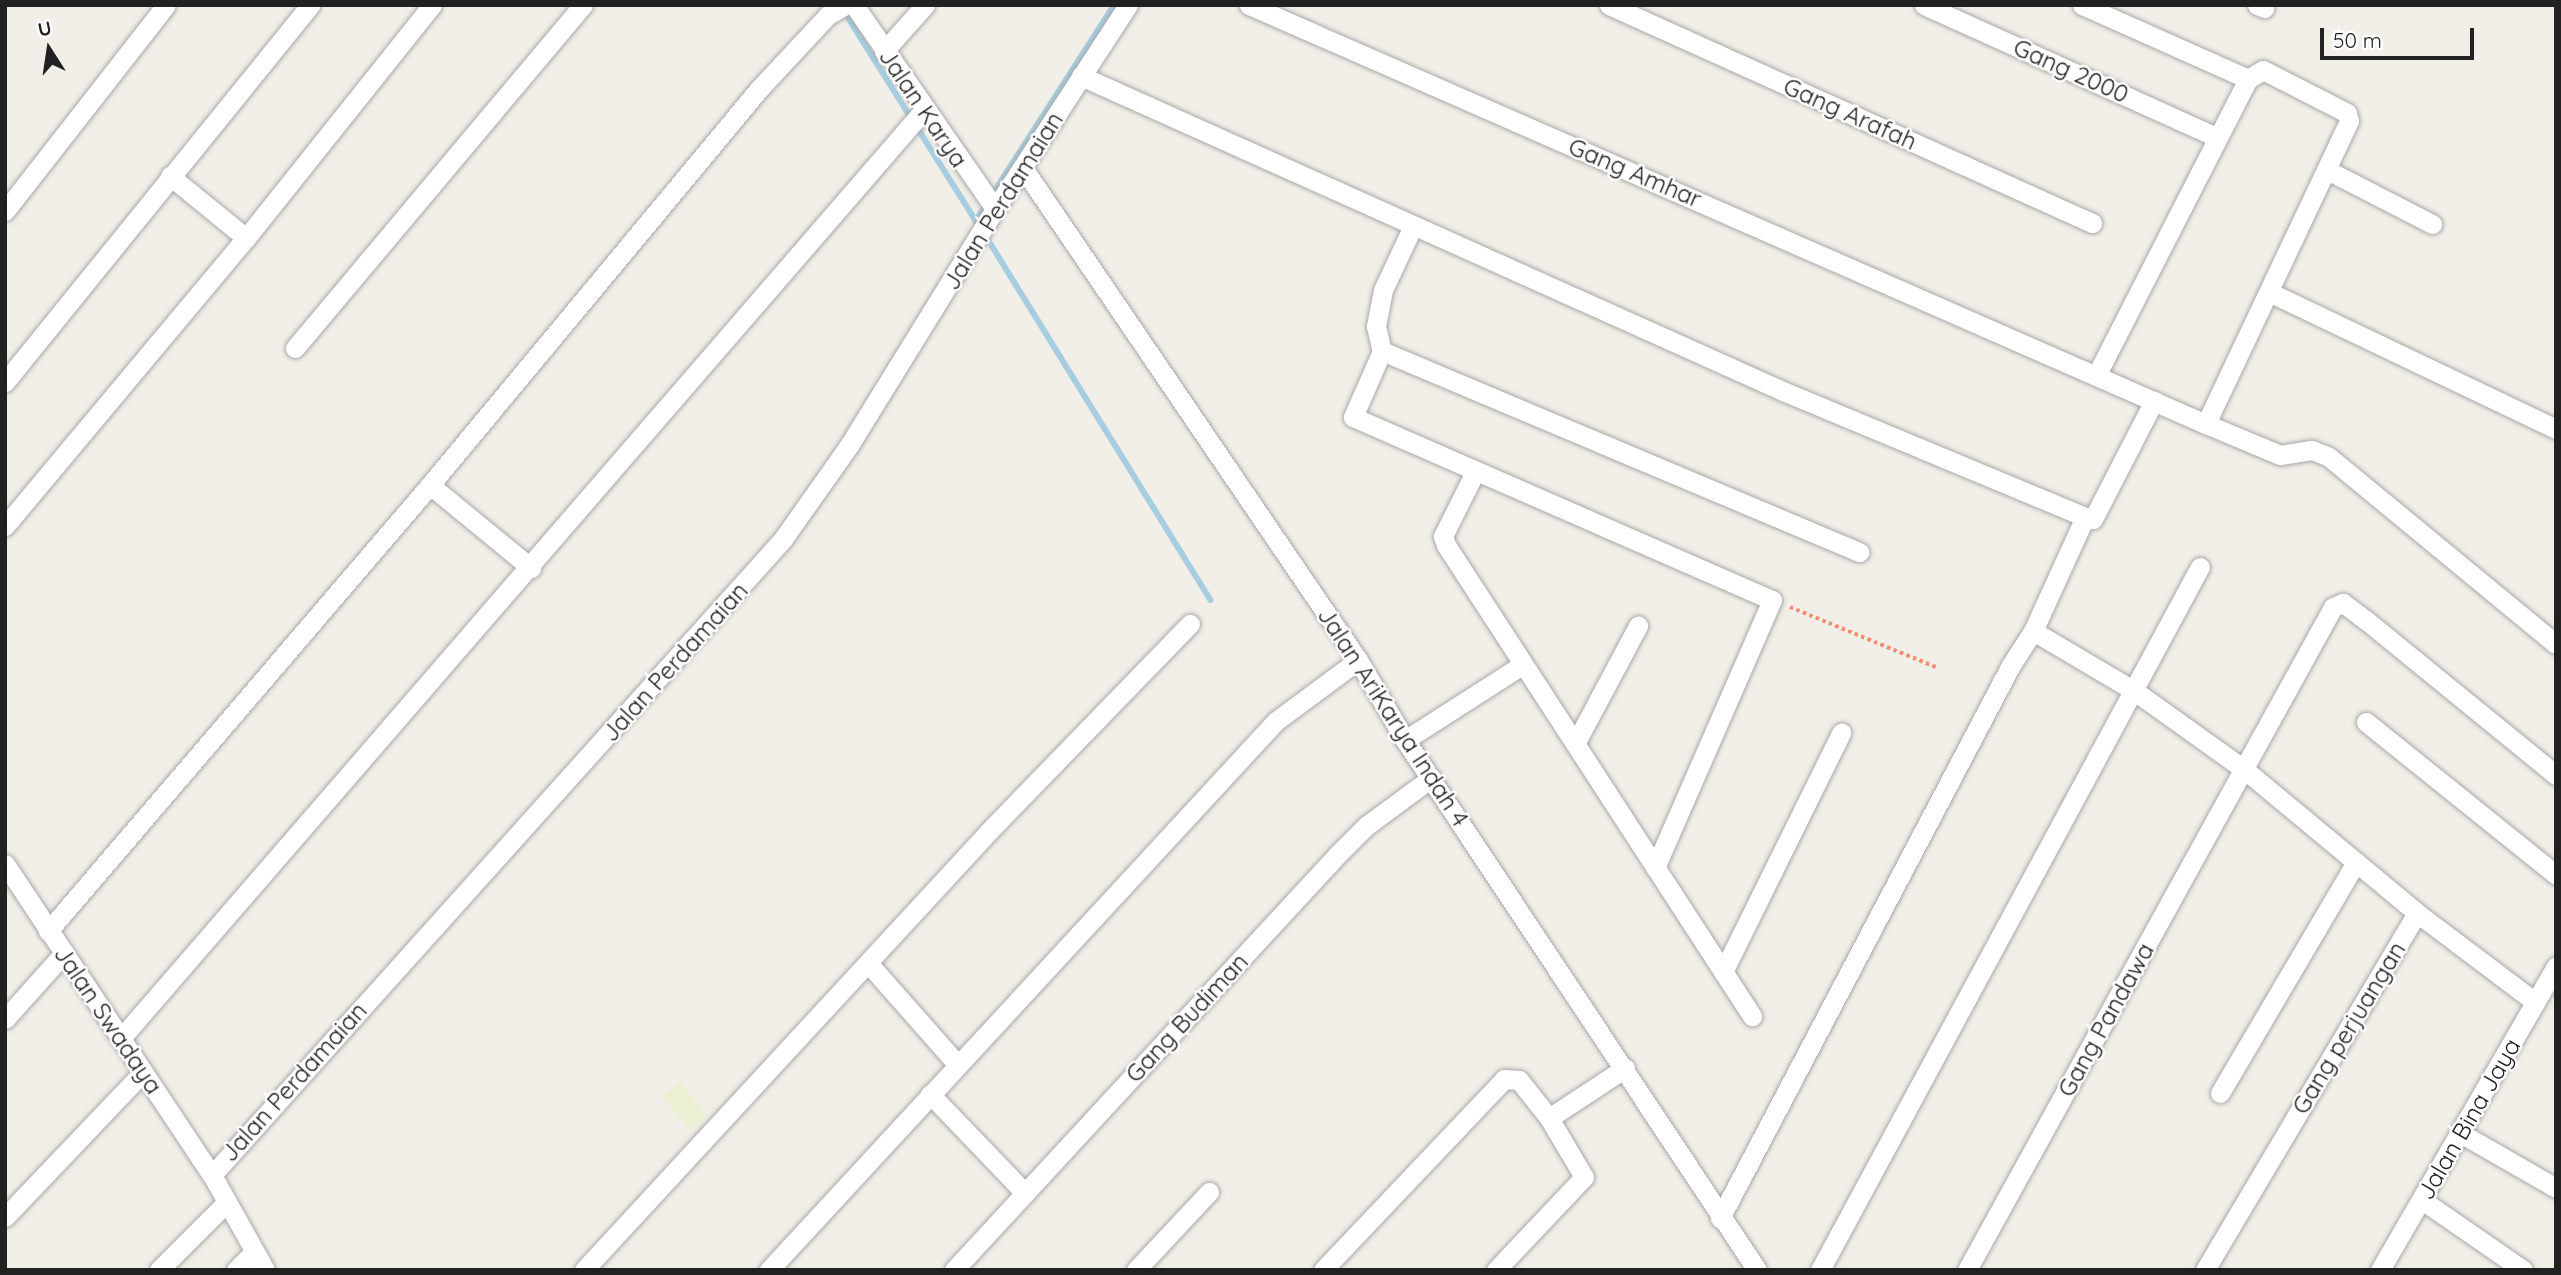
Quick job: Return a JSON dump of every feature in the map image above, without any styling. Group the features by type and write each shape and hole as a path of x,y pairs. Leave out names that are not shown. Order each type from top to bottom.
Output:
{"street":[{"path":"5,211 166,5"},
{"path":"5,382 310,5"},
{"path":"5,526 246,238 432,5"},
{"path":"295,348 583,5"},
{"name":"Jalan Karya","path":"854,5 884,51 914,119 981,192 994,210"},
{"path":"884,51 925,5"},
{"name":"Jalan Perdamaian","path":"265,1270 225,1204 212,1175 474,879 757,572 850,444 994,210 1128,5"},
{"name":"Gang Amhar","path":"1249,5 2280,455 2312,450 2329,457 2556,645"},
{"name":"Gang Arafah","path":"1609,5 2092,223"},
{"name":"Gang 2000","path":"1924,5 2217,137"},
{"path":"2082,5 2248,79"},
{"path":"48,931 430,485 760,89 836,10"},
{"path":"2096,376 2248,79 2263,70 2347,113 2347,130 2206,424"},
{"path":"1081,76 1785,392 2085,517 2093,519 2154,401"},
{"path":"122,1037 531,568 914,119"},
{"name":"Jalan AriKarya Indah 4","path":"1023,168 1358,660 1405,740 1757,1270"},
{"path":"2329,171 2432,224"},
{"path":"170,176 246,238"},
{"path":"1413,226 1376,312 1382,351 1353,417 1772,600 1655,868"},
{"path":"2271,293 2556,429"},
{"path":"1382,351 1858,552"},
{"path":"1475,472 1444,540 1522,665 1576,742 1752,1016"},
{"path":"430,485 531,568"},
{"path":"1720,1218 2011,665 2034,631 2085,517"},
{"path":"1820,1270 2136,692 2200,567"},
{"name":"Gang Pandawa","path":"1967,1270 2333,607 2343,603 2556,775"},
{"path":"584,1270 868,962 1190,624"},
{"path":"1576,742 1638,626"},
{"path":"2034,631 2136,692 2245,770 2417,913"},
{"path":"769,1270 1276,721 1358,660"},
{"path":"1405,740 1522,665"},
{"path":"2366,722 2556,875"},
{"path":"1723,972 1841,733"},
{"name":"Gang Budiman","path":"954,1270 1338,853 1366,826 1431,778"},
{"path":"2220,1093 2356,862"},
{"name":"Jalan Swadaya","path":"5,864 212,1175"},
{"name":"Gang perjuangan","path":"2205,1270 2417,913 2535,1002"},
{"path":"5,1019 64,953"},
{"path":"868,962 957,1064"},
{"name":"Jalan Bina Jaya","path":"2380,1270 2462,1135 2556,966"},
{"path":"1549,1118 1625,1068"},
{"path":"5,1217 143,1072"},
{"path":"1323,1270 1504,1079 1519,1080 1549,1118 1584,1177 1496,1270"},
{"path":"930,1094 1025,1193"},
{"path":"2462,1135 2556,1188"},
{"path":"1136,1270 1209,1192"},
{"path":"2422,1200 2523,1270"},
{"path":"159,1270 225,1204"},
{"path":"236,1270 254,1252"}],"path":[{"path":"1772,600 1938,668"}],"green space":[{"path":"680,1082 708,1116 690,1131 662,1096"}],"waterway":[{"path":"976,220 1114,5"},
{"path":"843,10 979,226"},
{"path":"985,235 1210,600"}]}
